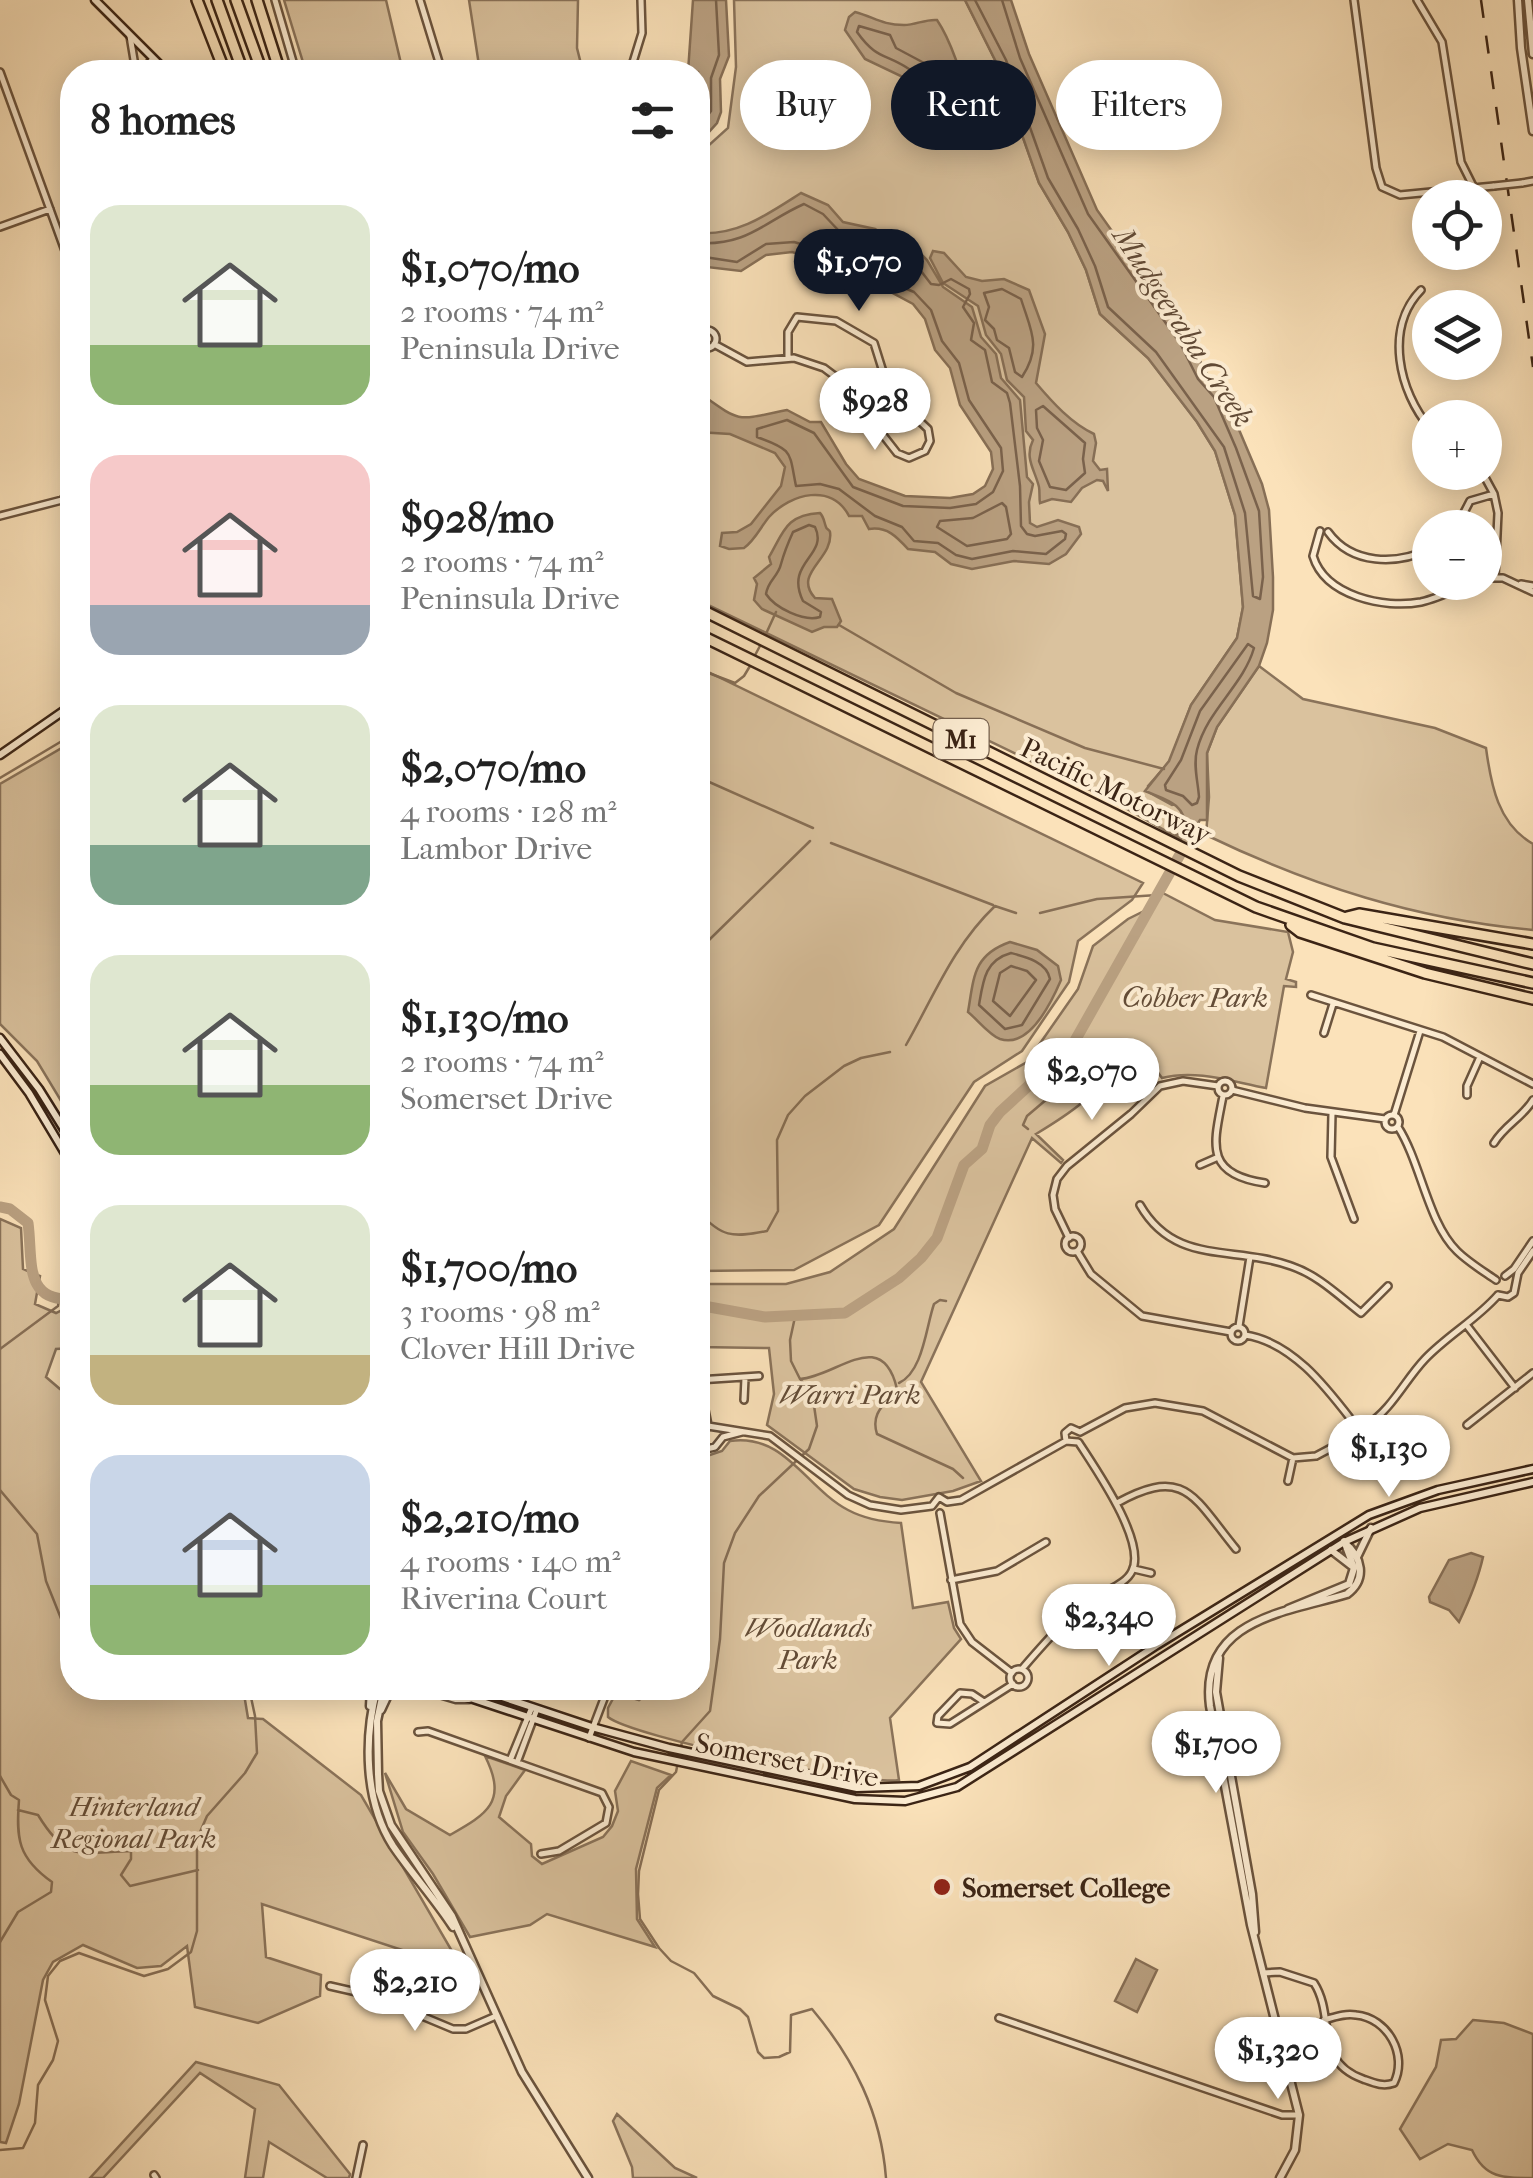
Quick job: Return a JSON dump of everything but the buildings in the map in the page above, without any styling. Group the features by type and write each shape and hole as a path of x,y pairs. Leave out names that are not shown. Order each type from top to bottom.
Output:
{"highway":[{"path":"197,0 220,60"},
{"path":"217,0 239,60"},
{"path":"236,0 258,60"},
{"path":"258,0 276,60"},
{"name":"Pacific Motorway","path":"710,615 1198,856 1298,901 1344,918 1533,964"},
{"name":"Pacific Motorway","path":"710,640 1113,839 1281,917 1388,952 1533,983"},
{"path":"710,645 730,651"},
{"path":"1344,918 1359,914 1533,944"},
{"path":"1281,917 1300,932 1394,964 1533,999"}],"main road":[{"path":"95,0 153,58"},
{"path":"1518,0 1533,131"},
{"path":"1528,0 1533,54"},
{"path":"0,755 60,713"},
{"path":"0,1038 60,1122"},
{"path":"0,1054 60,1145"},
{"name":"Somerset Drive","path":"511,1700 669,1748 857,1788 896,1789 938,1781 983,1759 1368,1515 1417,1496 1533,1469"},
{"name":"Somerset Drive","path":"476,1700 666,1760 873,1802 905,1801 944,1792 972,1780 1176,1646 1372,1527 1442,1501 1533,1482"},
{"path":"1357,1558 1372,1527"},
{"path":"1286,1609 1350,1592 1360,1578 1357,1558 1338,1532"},
{"path":"1280,2178 1295,2150 1299,2115 1244,1890 1208,1683 1219,1657 1242,1628 1351,1581 1354,1568 1344,1542"},
{"path":"1331,1550 1354,1568"},
{"path":"377,1700 371,1783 378,1815 391,1842 462,1941"},
{"path":"386,1700 374,1736 379,1792 400,1846 415,1867 412,1873"},
{"path":"391,1826 440,1896 522,2072 588,2178"}],"street":[{"path":"275,0 292,60"},
{"path":"420,0 438,60"},
{"path":"634,60 642,33 640,0"},
{"path":"1354,0 1377,172 1382,187 1396,195 1412,193"},
{"path":"1417,0 1442,42 1456,135 1469,180"},
{"path":"130,36 135,60"},
{"path":"0,72 60,237"},
{"path":"1465,180 1466,174"},
{"path":"1502,185 1533,182"},
{"path":"0,227 50,209"},
{"path":"1412,299 1402,329 1399,359 1403,382 1412,401"},
{"path":"710,346 751,363 788,358 809,361 834,374 899,455 912,458 926,450 930,441 928,429 912,414 902,391 886,376 873,342 836,321 797,317 787,336 788,358"},
{"path":"710,332 715,336 714,344"},
{"path":"1492,490 1497,510"},
{"path":"1465,510 1470,500 1494,494"},
{"path":"0,516 60,501"},
{"path":"1412,556 1375,560 1348,551 1324,531 1313,556 1322,575 1335,586 1369,600 1424,600"},
{"path":"1502,579 1533,589"},
{"path":"1310,995 1443,1037 1533,1084"},
{"path":"1324,1034 1334,1004"},
{"path":"1394,1116 1420,1031"},
{"path":"1468,1094 1467,1086 1480,1056"},
{"path":"1250,1257 1239,1326 1231,1332 1142,1316 1091,1274 1076,1250 1066,1248 1069,1238 1055,1210 1056,1180 1067,1166 1160,1086 1183,1081 1218,1086 1226,1081 1232,1090 1332,1113 1386,1119 1394,1116"},
{"path":"1218,1086 1223,1096 1215,1140 1217,1158 1232,1173 1264,1183"},
{"path":"1223,1096 1232,1090"},
{"path":"1494,1143 1504,1127 1523,1115 1533,1100"},
{"path":"1332,1113 1330,1158 1354,1219"},
{"path":"1394,1116 1399,1119 1398,1127 1454,1250 1496,1280"},
{"path":"1386,1119 1389,1129 1398,1127"},
{"path":"1200,1164 1217,1158"},
{"path":"1140,1205 1151,1223 1174,1242 1283,1263 1304,1272 1361,1313 1388,1286"},
{"path":"1496,1280 1514,1269 1533,1241"},
{"path":"1367,1425 1382,1414 1428,1356 1467,1326 1498,1295 1512,1296 1515,1282 1533,1251"},
{"path":"1505,1276 1515,1282"},
{"path":"1496,1280 1494,1288 1498,1295"},
{"path":"1239,1326 1246,1335"},
{"path":"1467,1326 1515,1388"},
{"path":"1231,1332 1236,1341 1246,1335 1268,1341 1287,1354 1322,1383 1353,1422"},
{"path":"1468,1425 1533,1373"},
{"path":"710,1379 760,1376"},
{"path":"744,1378 744,1400"},
{"path":"1080,1432 1131,1406 1162,1403 1211,1414 1292,1458 1316,1456 1350,1438"},
{"path":"1353,1422 1367,1425 1369,1431 1364,1440 1350,1438 1348,1428 1353,1422"},
{"path":"710,1426 770,1436 848,1495 870,1505 894,1510 932,1506 940,1497 947,1502"},
{"path":"718,1427 723,1437"},
{"path":"947,1502 981,1491 1066,1440 1068,1429 1080,1432"},
{"path":"710,1447 718,1446 723,1437 746,1430"},
{"path":"1012,1673 1022,1669 1067,1617 1124,1581 1133,1569 1135,1553 1116,1503 1078,1442 1080,1432"},
{"path":"1066,1440 1070,1444 1078,1442"},
{"path":"1288,1481 1292,1458"},
{"path":"1116,1503 1157,1484 1177,1487 1196,1500 1236,1549"},
{"path":"940,1513 946,1510 947,1502"},
{"path":"932,1506 940,1513 964,1630 1012,1673 1013,1684"},
{"path":"951,1580 997,1571 1046,1542"},
{"path":"1133,1569 1151,1574"},
{"path":"984,1702 968,1692 956,1695 938,1716 939,1726 950,1724 1013,1684 1021,1686 1028,1681 1022,1669"},
{"path":"588,1738 603,1700"},
{"path":"515,1759 535,1708"},
{"path":"418,1732 428,1730 515,1759 592,1787 606,1797 608,1818 601,1828 559,1852 541,1854"},
{"path":"1263,1973 1280,1972 1314,1983 1331,2051 1343,2068 1378,2084 1394,2082 1398,2052 1383,2026 1357,2014 1324,2020"},
{"path":"330,1986 374,1996 453,2030 497,2016"},
{"path":"999,2018 1282,2115 1299,2115"},
{"path":"356,2178 363,2145"}],"green space":[{"path":"284,0 386,0 400,60 302,60"},
{"path":"469,0 578,0 580,60 478,60"},
{"path":"734,0 965,0 995,60 891,60 891,150 1027,150 1039,183 1086,270 1100,314 1148,358 1197,422 1215,451 1235,515 1243,607 1237,638 1191,705 1170,761 1148,786 1150,793 1177,804 1185,813 1185,832 1175,836 1111,800 710,606 710,419 944,526 1005,482 916,281 824,238 743,246 710,234 710,144 728,128 736,67"},
{"path":"1259,666 1303,699 1435,728 1486,748 1504,815 1533,844 1533,930 1447,918 1365,898 1285,870 1206,835 1207,753 1217,727"},
{"path":"710,673 1143,883 1132,900 1078,941 1069,982 1022,1051 974,1082 879,1225 794,1270 710,1271"},
{"path":"60,749 60,1099 37,1061 0,1024 0,784"},
{"path":"1159,891 1215,920 1288,932 1293,952 1286,979 1296,982 1296,987 1284,986 1266,1088 1202,1076 1162,1078 1153,1066 1120,1060 1083,1102 1036,1134 1063,1160 1061,1163 1032,1138 921,1382 981,1481 953,1491 902,1500 854,1489 767,1425 774,1394 769,1348 710,1347 710,1284 786,1284 830,1272 894,1229 985,1086 1027,1062 1078,989 1093,946 1128,919 1150,908"},
{"name":"Hinterland Regional Park","path":"0,1219 21,1228 23,1269 40,1276 35,1304 56,1313 60,1311 60,1349 56,1349 46,1377 60,1389 60,1700 245,1700 248,1718 263,1719 361,1795 463,1970 262,1904 266,1957 321,1975 320,1996 258,2023 195,2007 187,1946 161,1966 137,1968 83,1945 53,1962 43,1980 19,2104 6,2143 0,2142"},
{"name":"Woodlands Park","path":"730,1441 766,1445 848,1510 901,1523 913,1608 948,1602 961,1639 890,1718 899,1780 843,1776 750,1758 659,1736 608,1717 612,1700 710,1700 710,1455 722,1451"},
{"path":"485,1756 525,1770 506,1796 499,1817 531,1844 532,1856 542,1864 603,1837 618,1811 615,1791 631,1761 671,1775 657,1788 636,1869 637,1919 655,1947 547,1914 530,1925 470,1937 403,1832 385,1773 406,1809 450,1835 483,1813 494,1796 492,1772"},
{"path":"1473,2020 1504,2023 1533,2034 1533,2178 1496,2174 1483,2166 1472,2150 1448,2144 1420,2159 1400,2129 1436,2067 1441,2040 1456,2039"},
{"path":"196,2062 279,2085 350,2174 349,2178 327,2178 269,2142 263,2178 245,2178 255,2109 200,2073 103,2178 90,2178"},
{"path":"617,2114 675,2168 697,2178 633,2178 613,2121"}],"water":[{"path":"693,0 726,0 729,56 720,79 721,112 710,131 710,60 689,60"},
{"path":"965,0 1011,0 1032,60 995,60"},
{"path":"855,12 896,25 937,20 956,60 891,60 891,71 865,59 845,30"},
{"path":"1036,70 1056,116 1056,150 1071,150 1097,210 1223,392 1269,510 1273,610 1267,643 1259,666 1217,727 1207,753 1207,820 1200,820 1190,843 1175,836 1186,829 1178,808 1145,791 1169,761 1191,705 1237,638 1243,607 1235,515 1215,451 1148,358 1100,314 1086,270 1039,183 1027,150 1036,150"},
{"path":"801,193 828,205 843,222 875,229 895,242 915,248 943,287 972,307 981,337 996,354 1001,378 1020,400 1027,477 1033,484 1030,523 1037,527 1058,520 1079,527 1081,534 1066,554 1049,564 1014,561 972,569 951,564 935,552 908,549 886,531 869,529 862,516 849,516 842,506 822,495 788,502 769,517 744,548 720,546 722,533 737,532 751,524 781,486 785,467 775,453 730,434 710,433 710,400 739,417 787,410 810,422 821,422 859,479 905,496 950,498 973,494 985,486 993,469 991,452 960,405 950,368 935,350 925,319 913,304 842,266 792,252 766,255 741,271 710,267 710,233 764,216"},
{"path":"933,251 944,253 966,277 982,281 1004,279 1029,290 1045,334 1036,383 1070,418 1094,434 1093,461 1100,470 1107,469 1108,491 1103,481 1097,480 1082,488 1071,502 1052,499 1040,503 1030,458 1033,440 1026,431 1024,397 1007,380 1001,354 986,335 978,306 943,283 930,258"},
{"path":"820,513 830,531 830,542 811,573 809,589 815,598 832,599 841,621 837,627 812,632 762,609 754,600 754,578 771,564 769,557 787,526 800,517"},
{"path":"1010,942 1037,950 1058,966 1061,980 1038,1021 1021,1037 1011,1040 996,1037 968,1012 977,969 989,954"},
{"path":"1471,1553 1483,1557 1459,1622 1449,1610 1430,1602 1429,1597 1449,1560"},
{"path":"1136,1959 1157,1970 1137,2012 1115,2001"}],"waterway":[{"path":"765,636 776,612"},
{"path":"839,625 956,693 1085,748 1164,769"},
{"path":"753,659 761,644"},
{"path":"710,674 735,683 750,666"},
{"path":"0,778 60,742"},
{"path":"710,782 813,828"},
{"name":"Mudgeeraba Creek","path":"710,1307 765,1317 845,1313 899,1278 921,1258 937,1238 964,1165 982,1149 990,1125 1072,1046 1191,835 1191,827"},
{"path":"710,939 810,841"},
{"path":"831,843 993,905"},
{"path":"1040,913 1097,899 1157,895"},
{"path":"906,1045 945,972 980,921 995,906 1016,913"},
{"path":"710,1222 728,1233 767,1231 778,1211 777,1140 788,1115 805,1096 844,1066 890,1052"},
{"path":"1028,1129 1023,1125 1027,1116 1047,1099 1036,1079"},
{"name":"Mudgeeraba Creek","path":"0,1207 10,1209 28,1223 31,1264 38,1286 60,1298"},
{"path":"0,1349 58,1306 59,1299"},
{"path":"899,1383 919,1359 934,1304 946,1301"},
{"path":"795,1317 791,1361 812,1392 817,1426 809,1449 759,1496 735,1533 724,1563 720,1639 710,1711 682,1742 676,1772 659,1790 639,1871 640,1919 671,1961 694,1973 713,1996 748,2017 758,2052 764,2058 790,2052 791,2015 812,2009 841,2047 863,2088 878,2131 886,2178"},
{"path":"800,1379 856,1359 881,1360 890,1370 897,1389 877,1414 877,1434 953,1469 963,1478"},
{"path":"0,1490 37,1534 46,1581 60,1616"},
{"path":"0,2150 23,2148 35,2123 38,2085 53,2060 58,2041 45,2000 48,1976 60,1961 79,1953 144,1976 168,1969 191,1952 197,1931 197,1839 207,1816 245,1773 257,1753 252,1700"},
{"path":"0,1776 11,1795 19,1800 19,1837 26,1856 52,1882 51,1892 18,1912 0,1942"},
{"path":"18,1810 38,1815 58,1841 77,1852 131,1851 131,1859 121,1875 130,1886 198,1870"}],"railway":[{"path":"1481,0 1533,367"}],"place":[{"name":"Somerset College","path":"942,1887"}],"park label":[{"name":"Cobber Park","path":"1195,997"},
{"name":"Warri Park","path":"850,1394"}]}
